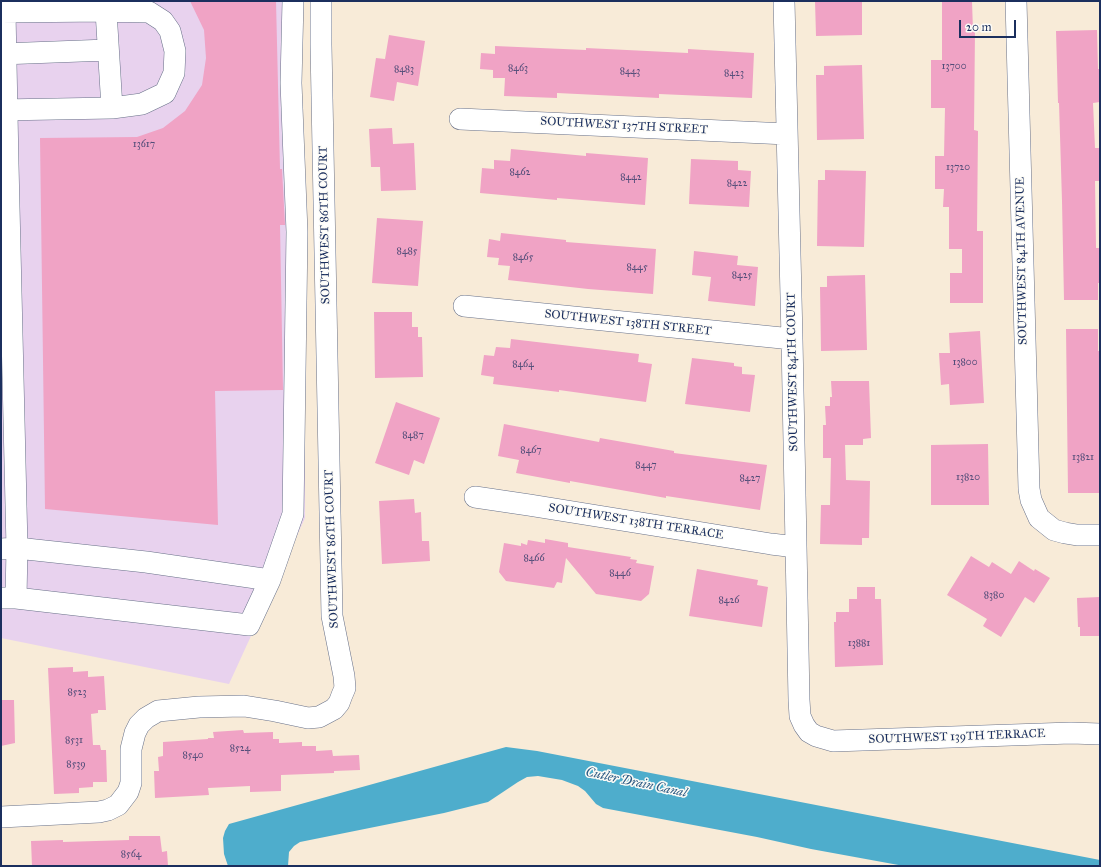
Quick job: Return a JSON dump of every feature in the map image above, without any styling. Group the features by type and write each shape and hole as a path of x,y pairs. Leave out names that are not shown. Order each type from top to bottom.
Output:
{"street":[{"path":"4,110 112,108 142,104 164,93 174,73 175,51 170,31 163,21 149,12 106,6 4,8 3,54 9,598 249,625 270,580 293,514 298,232 291,83 293,1"},
{"name":"SOUTHWEST 86TH COURT","path":"1,817 99,812 108,810 118,805 128,792 131,783 131,749 135,734 146,718 158,710 244,706 275,710 308,718 319,718 334,709 342,696 345,688 344,676 332,616 320,45 321,1"},
{"name":"SOUTHWEST 84TH COURT","path":"784,1 799,708 800,716 804,725 809,732 816,736"},
{"name":"SOUTHWEST 84TH AVENUE","path":"1016,1 1028,476 1031,500 1039,518 1054,530 1077,535 1100,535"},
{"path":"106,6 112,108"},
{"path":"3,54 108,50"},
{"name":"SOUTHWEST 137TH STREET","path":"460,119 787,134"},
{"name":"SOUTHWEST 138TH STREET","path":"464,306 792,339"},
{"name":"SOUTHWEST 138TH TERRACE","path":"475,497 796,547"},
{"path":"9,549 146,562 270,580"},
{"name":"SOUTHWEST 139TH TERRACE","path":"816,736 833,741 840,741 1071,732 1100,734"}],"shaded area":[{"path":"1,1 299,1 305,353 305,518 229,684 1,638"}],"water":[{"name":"Cutler Drain Canal","path":"506,747 537,751 1100,860 1100,866 904,866 603,808 596,804 585,791 578,786 562,780 538,776 527,777 488,802 444,813 300,842 289,852 288,866 228,866 224,854 223,838 229,824"}],"building":[{"path":"190,1 276,1 280,169 282,169 285,225 280,225 283,390 215,391 218,525 45,509 40,138 137,137 163,128 185,111 202,85 206,58 204,30"},
{"path":"815,1 862,1 862,35 816,36"},
{"path":"942,1 972,1 973,31 975,31 974,130 978,131 977,231 983,231 983,303 950,303 950,273 962,273 962,249 949,249 949,207 943,207 944,189 935,189 935,156 944,156 945,108 931,108 931,60 942,60"},
{"path":"1097,30 1098,69 1100,69 1100,102 1093,103 1095,148 1100,148 1100,181 1095,181 1096,248 1100,248 1100,283 1098,283 1098,300 1064,300 1056,31"},
{"path":"389,35 425,41 418,86 397,82 394,101 370,97 376,58 385,59"},
{"path":"495,46 586,50 586,48 688,53 688,49 754,53 752,98 659,94 659,98 557,93 557,98 504,96 505,78 493,78 493,70 480,69 481,53 495,54"},
{"path":"862,65 864,139 817,140 816,75 824,75 824,66"},
{"path":"392,128 393,144 414,143 416,190 381,191 380,167 371,167 369,129"},
{"path":"511,149 586,156 586,153 648,158 645,205 557,198 557,200 480,193 482,168 494,169 494,160 510,161"},
{"path":"691,159 738,161 738,170 751,171 749,207 689,204"},
{"path":"825,170 866,171 864,247 817,246 818,180 825,180"},
{"path":"377,218 423,221 418,286 372,283"},
{"path":"501,233 566,240 566,242 656,249 653,294 588,289 508,280 510,266 498,265 499,258 487,257 489,239 500,241"},
{"path":"694,251 738,256 737,265 758,267 755,306 708,301 711,277 692,275"},
{"path":"865,275 867,350 821,351 820,287 827,287 827,276"},
{"path":"374,312 412,312 412,327 418,327 418,337 422,337 423,377 375,378"},
{"path":"1066,329 1098,329 1098,351 1100,351 1100,493 1068,493"},
{"path":"980,331 984,403 950,405 949,384 941,385 939,353 950,353 949,333"},
{"path":"511,339 639,354 638,362 652,364 646,402 559,390 559,392 493,384 494,377 481,375 484,355 494,356 496,347 510,348"},
{"path":"692,358 734,363 734,366 742,367 742,374 755,375 750,412 685,404"},
{"path":"831,381 869,381 871,438 863,439 863,445 845,445 846,480 870,481 869,538 862,538 862,545 820,544 821,505 830,505 831,458 823,458 823,425 826,425 825,406 830,406 830,397 832,397"},
{"path":"396,402 440,418 424,464 414,460 409,475 375,463"},
{"path":"504,424 599,442 600,438 674,451 674,453 767,465 760,510 666,496 666,498 516,473 519,460 498,456"},
{"path":"988,444 989,505 931,505 931,445"},
{"path":"414,499 415,513 421,512 422,541 429,541 430,561 382,564 379,501"},
{"path":"545,539 568,543 568,547 631,557 630,559 637,560 636,563 654,566 649,594 641,601 596,594 566,558 562,583 557,582 554,588 506,581 499,572 504,543 521,546 521,543 527,545 528,540 545,543"},
{"path":"971,556 989,567 992,562 1011,574 1019,561 1034,571 1035,569 1050,578 1034,603 1025,597 1001,637 983,626 987,619 947,595"},
{"path":"697,569 758,580 757,585 768,587 762,627 689,616"},
{"path":"857,587 875,587 875,599 881,599 883,665 835,667 834,622 836,622 836,612 849,612 849,599 857,599"},
{"path":"1100,597 1100,636 1080,636 1080,627 1078,627 1077,598"},
{"path":"73,667 73,672 88,671 88,677 104,676 106,710 98,710 98,713 91,714 93,745 100,745 101,750 106,750 107,782 93,782 93,787 79,788 79,793 54,794 48,668"},
{"path":"1,700 14,700 15,743 1,746"},
{"path":"243,730 244,733 273,732 273,739 279,739 279,743 302,742 302,746 316,746 316,751 332,750 333,756 359,755 360,770 334,771 334,773 281,775 281,791 250,792 250,786 208,788 209,795 155,798 154,771 159,771 158,757 163,756 163,742 208,739 214,738 213,732"},
{"path":"129,836 160,836 162,852 167,851 168,866 32,866 31,841 63,840 63,842 129,840"}]}
